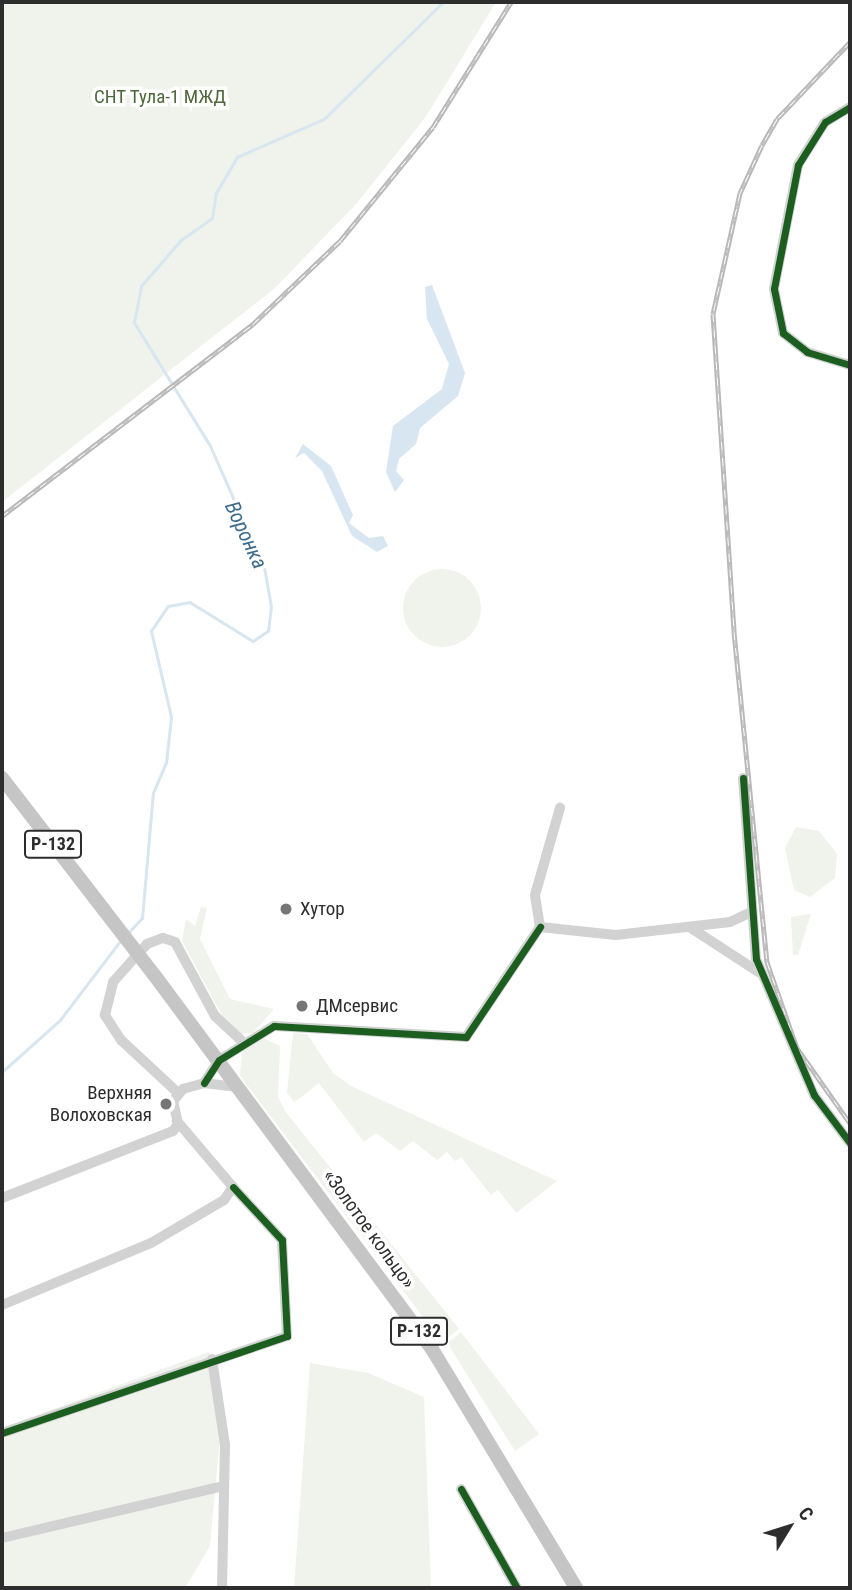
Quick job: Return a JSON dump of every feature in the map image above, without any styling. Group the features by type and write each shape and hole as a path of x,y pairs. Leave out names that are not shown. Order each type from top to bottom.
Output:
{"main road":[{"name":"«Золотое кольцо»","path":"2,778 219,1060 432,1349 576,1588"}],"street":[{"path":"850,107 825,122 798,165 774,289 783,333 807,352 850,365"},
{"path":"743,778 748,913 760,973 814,1095 850,1143"},
{"path":"204,1083 219,1060 274,1026 463,1038 476,1028 496,985 540,927 536,895 559,808"},
{"path":"540,927 616,935 690,927 748,913"},
{"path":"690,927 760,973"},
{"path":"2,1198 171,1132 177,1121 177,1092 121,1040 105,1015 113,982 148,944 163,938 175,942 210,1009 244,1043"},
{"path":"177,1092 204,1083 239,1088"},
{"path":"2,1433 212,1359 287,1336 282,1240 177,1121"},
{"path":"2,1305 151,1243 200,1217 233,1187"},
{"path":"212,1359 223,1415 222,1588"},
{"path":"2,1538 223,1486"},
{"path":"461,1489 517,1588"}],"green space":[{"name":"СНТ Тула-1 МЖД","path":"2,2 496,2 425,118 357,203 274,289 2,502"},
{"path":"434,569 450,569 464,575 475,586 481,600 481,616 475,630 464,641 450,647 434,647 420,641 409,630 403,616 403,600 409,586 420,575"},
{"path":"796,827 819,831 837,854 835,878 810,897 794,890 785,848"},
{"path":"201,907 207,908 200,939 230,999 274,1009 253,1033 240,1034 226,1023 182,941 186,919 195,926"},
{"path":"811,914 798,955 793,955 791,917"},
{"path":"293,1033 307,1034 333,1073 351,1086 557,1181 516,1213 498,1190 491,1195 461,1157 455,1161 447,1152 437,1160 413,1141 400,1151 376,1133 364,1142 319,1083 294,1102 287,1093"},
{"path":"261,1037 280,1046 278,1097 285,1111 459,1329 442,1342 240,1076 242,1051"},
{"path":"461,1332 539,1434 515,1451 451,1349 449,1342"},
{"path":"209,1352 221,1426 210,1546 185,1588 2,1588 2,1428"},
{"path":"310,1363 368,1373 424,1397 431,1588 294,1588"}],"shaded area":[{"path":"432,285 465,373 458,396 420,428 416,444 399,459 396,471 404,480 395,492 386,472 393,426 442,389 449,364 427,319 425,287"},
{"path":"303,444 331,466 353,515 349,523 369,538 383,536 388,546 377,552 352,536 322,471 304,453 295,458"}],"waterway":[{"name":"Воронка","path":"128,933 142,918 153,793 166,763 171,717 151,631 168,606 190,602 253,641 268,631 271,607 264,568 210,446 134,323 141,286 181,240 212,218 216,193 237,157 324,119 443,2"},
{"name":"Воронка","path":"2,1072 60,1020 121,940"}],"railway":[{"path":"2,516 253,324 340,241 433,127 511,2"},
{"path":"850,42 777,119 762,145 740,193 713,314 734,632 767,962 797,1048 850,1123"}],"cycle path":[{"path":"850,107 825,122 798,165 774,289 783,333 807,352 850,365"},
{"path":"743,778 756,959 814,1095 850,1143"},
{"path":"204,1083 219,1060 274,1026 466,1037 540,927"},
{"path":"2,1433 287,1336 282,1240 233,1187"},
{"path":"461,1489 517,1588"}],"place":[{"name":"Хутор","path":"286,909"},
{"name":"ДМсервис","path":"302,1006"},
{"name":"Верхняя Волоховская","path":"166,1104"}]}
